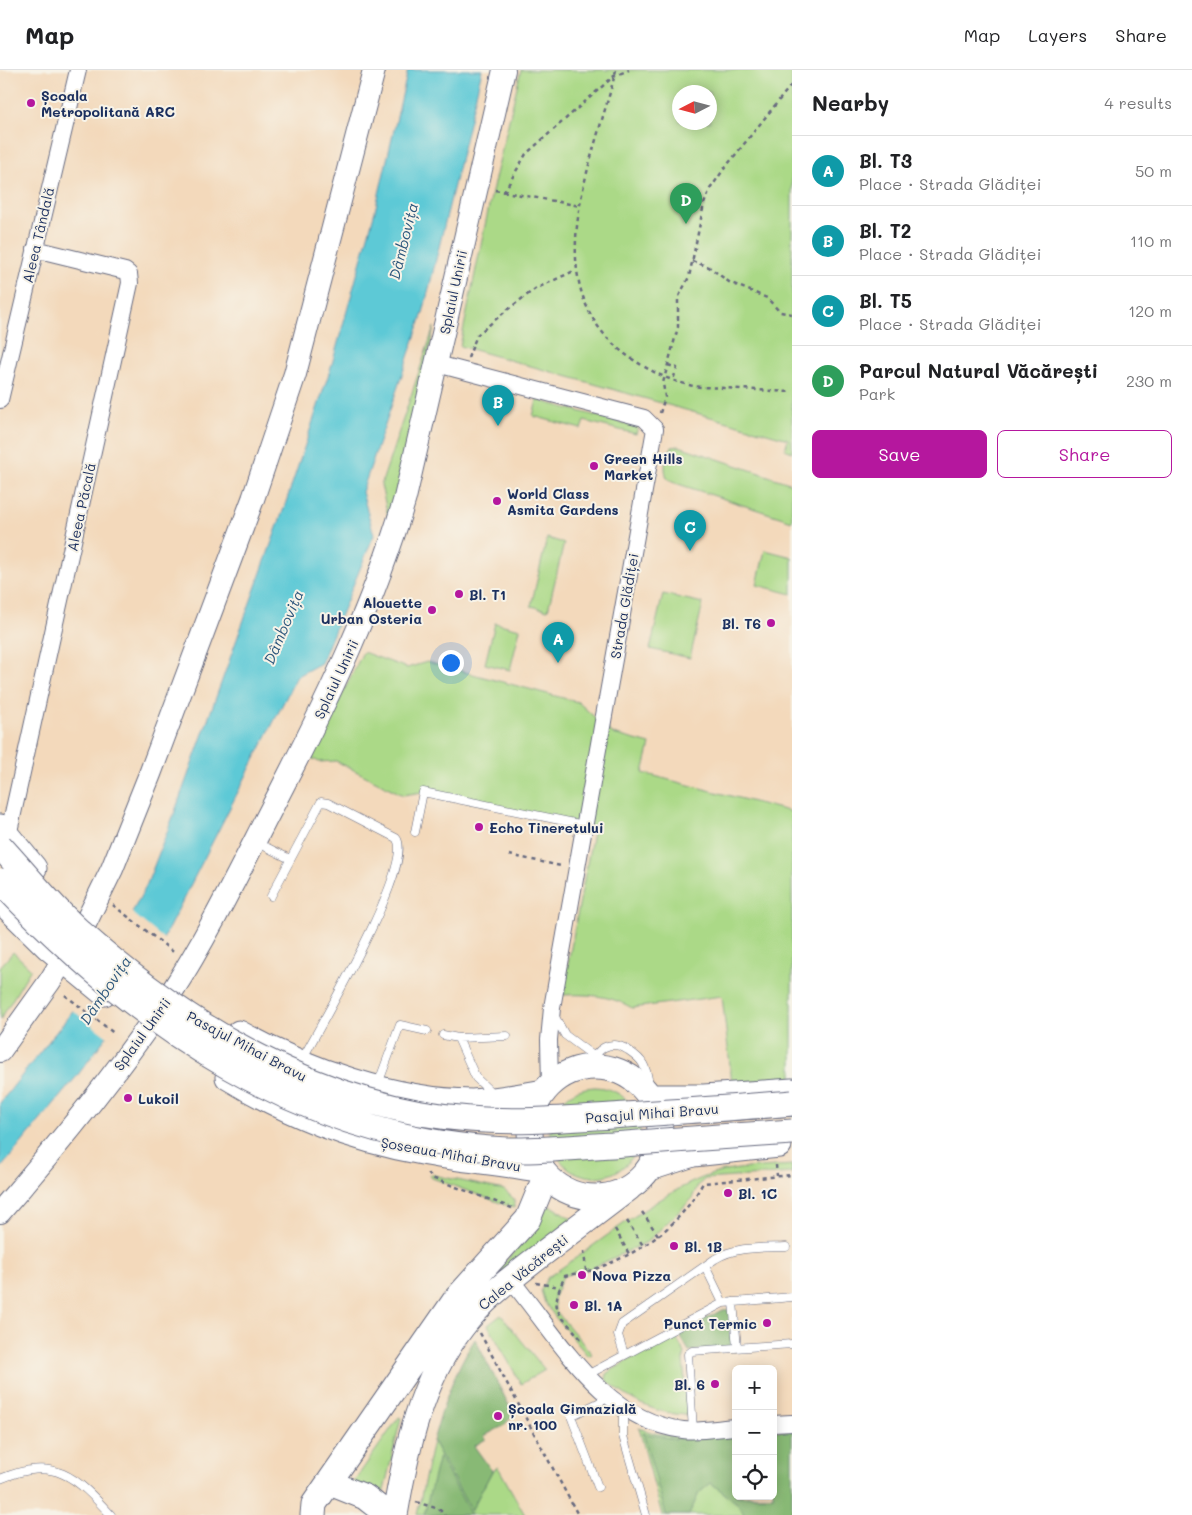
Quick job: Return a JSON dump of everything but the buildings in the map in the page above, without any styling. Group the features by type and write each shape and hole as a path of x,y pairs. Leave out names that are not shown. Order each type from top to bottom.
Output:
{"main road":[{"path":"0,1051 71,967 94,929 114,862 150,774 276,432 308,329 374,70"},
{"name":"Splaiul Unirii","path":"0,1212 70,1129 172,992 254,841 330,691 377,585 405,498 504,70"},
{"path":"3,836 50,887 94,929 150,975 172,992 255,1042 334,1075 432,1099 468,1102 499,1100 547,1088"},
{"name":"Pasajul Mihai Bravu","path":"3,836 78,930 152,991 207,1027 269,1061 310,1081 350,1095 389,1107 431,1115 510,1121 792,1103"},
{"name":"Pasajul Mihai Bravu","path":"0,881 65,947 160,1023 218,1060 277,1093 363,1127 446,1144 524,1150 792,1132"},
{"path":"0,900 71,967"},
{"name":"Șoseaua Mihai Bravu","path":"71,967 148,1026 264,1100 322,1125 369,1140 416,1151 544,1172"},
{"path":"598,1064 630,1077 650,1097 658,1116 660,1134 656,1158 650,1168 629,1188 609,1196 585,1197 563,1189 544,1172 534,1154 530,1133 533,1113 547,1088 561,1076 598,1064"},
{"path":"650,1097 792,1091"},
{"path":"650,1168 693,1154 792,1144"},
{"name":"Calea Văcărești","path":"311,1511 456,1299 528,1219 535,1208 544,1172"},
{"name":"Calea Văcărești","path":"402,1508 413,1430 443,1356 473,1313 510,1279 629,1188"},
{"path":"330,1483 365,1497 388,1515"}],"street":[{"name":"Aleea Tândală","path":"0,400 78,70"},
{"name":"Aleea Păcală","path":"3,836 130,278 125,271 35,250"},
{"name":"Strada Glădiței","path":"437,364 644,418 655,429 552,1008 547,1088"},
{"path":"510,1279 587,1375 624,1408 647,1420 683,1430 732,1427"},
{"path":"777,1424 792,1423"}],"lane":[{"path":"415,832 423,792 584,825"},
{"path":"271,896 320,803 323,802 396,838 400,844 399,861 382,908 301,1062"},
{"path":"254,841 290,859"},
{"path":"552,1008 560,1030 598,1064"},
{"path":"377,1087 400,1025 426,1030"},
{"path":"443,1035 458,1038 507,1036"},
{"path":"458,1038 476,1078 499,1100"},
{"path":"624,1354 618,1335 622,1324 705,1266 726,1253 786,1247"},
{"path":"705,1266 723,1303"},
{"path":"587,1375 723,1303 792,1298"},
{"path":"733,1302 737,1348"},
{"path":"693,1430 688,1354 692,1351 792,1344"},
{"path":"598,1487 571,1416 600,1402 607,1394"},
{"path":"624,1408 623,1436 646,1515"},
{"path":"0,1479 32,1470 57,1472 70,1476 85,1487 111,1515"}],"path":[{"path":"616,70 580,206 574,247 576,270 583,297 594,322 614,345 635,361 664,377 690,386 792,392"},
{"path":"504,192 526,154 614,76 629,70"},
{"path":"664,397 662,387 664,377 678,327 678,298 689,277 704,204 710,189 757,125 792,84"},
{"path":"476,186 580,206"},
{"path":"692,261 709,267 729,282 767,298 780,312 792,314"},
{"path":"463,371 478,335 535,289 576,270"},
{"path":"668,365 677,368 674,380"},
{"path":"509,855 576,869"},
{"path":"119,910 167,947"},
{"path":"65,995 115,1034"},
{"path":"776,1165 777,1176"},
{"path":"422,1168 432,1178 518,1211"},
{"path":"580,1339 556,1309 555,1297 565,1276 586,1271 644,1247 659,1235 694,1200 703,1183 792,1175"},
{"path":"642,1212 659,1235"},
{"path":"627,1222 644,1247"},
{"path":"615,1229 630,1254"},
{"path":"584,1251 586,1271"},
{"path":"535,1283 560,1287"},
{"path":"480,1332 578,1515"},
{"path":"402,1508 439,1509 445,1515"}],"green space":[{"path":"521,70 792,70 792,452 785,449 788,439 460,346 493,187"},
{"path":"434,327 393,538 381,485"},
{"path":"537,400 638,427 636,434 584,421 581,429 533,416"},
{"path":"679,446 792,484 792,521 672,482 667,478 665,462 672,447"},
{"path":"547,538 564,543 548,610 531,606"},
{"path":"765,550 792,557 792,594 757,585"},
{"path":"663,594 703,603 690,658 650,649"},
{"path":"495,623 520,629 510,670 485,664"},
{"path":"363,652 407,668 427,662 578,702 613,734 650,744 643,773 792,812 792,1078 732,1083 722,996 632,1008 615,1000 598,996 562,995 594,827 423,792 403,795 336,761 319,762 311,758"},
{"path":"13,952 31,969 0,1020 0,967"},
{"path":"595,1087 612,1090 627,1100 637,1115 640,1132 637,1149 627,1164 612,1174 595,1177 578,1174 563,1164 553,1149 550,1132 553,1115 563,1100 578,1090"},
{"path":"792,1165 792,1173 705,1179 698,1185 691,1200 647,1242 592,1268 563,1276 554,1297 555,1310 592,1354 588,1356 545,1303 541,1290 548,1277 629,1220 672,1193 713,1174 732,1170"},
{"path":"429,1174 504,1190 514,1199 514,1208 432,1178"},
{"path":"548,1206 555,1208 572,1219 491,1280 490,1278 532,1232"},
{"path":"731,1309 735,1347 689,1351 678,1332 723,1310"},
{"path":"501,1315 545,1370 521,1384 488,1325"},
{"path":"674,1334 685,1353 683,1360 688,1415 665,1412 644,1405 624,1394 606,1380 607,1373"},
{"path":"475,1339 514,1415 503,1426 484,1436 486,1439 474,1446 492,1471 471,1511 433,1441 450,1388 461,1363"},
{"path":"399,1417 401,1418 382,1499 353,1483"},
{"path":"639,1428 663,1435 675,1436 732,1432 732,1500 777,1500 792,1515 662,1515"},
{"path":"792,1430 792,1515 745,1515 733,1500 777,1500 777,1431"},
{"path":"643,1433 675,1439 732,1434 732,1499 711,1483 699,1493 689,1515 666,1515"},
{"path":"433,1441 471,1510 492,1471 498,1467 525,1515 417,1515"},
{"path":"439,1456 471,1515 424,1515"}],"water":[{"name":"Dâmbovița","path":"408,70 482,70 423,313 362,492 374,535 321,663 297,676 158,949 116,1024 77,1076 0,1169 0,1103 79,1003 123,930 147,884 174,814 283,511 332,364 375,211"}],"pier":[{"path":"130,911 165,940 119,1025 109,1038 71,1009"}],"tram line":[{"path":"0,862 73,938 115,974 160,1008 208,1039 257,1067 308,1090 361,1109 416,1123 471,1131 507,1133 562,1132 792,1116"},
{"path":"379,1121 439,1134 503,1142 741,1127"}],"place":[{"name":"Școala Metropolitană ARC","path":"31,103"},
{"name":"Parcul Natural Văcărești","path":"686,224"},
{"name":"Bl. T2","path":"498,426"},
{"name":"Green Hills Market","path":"594,466"},
{"name":"World Class Asmita Gardens","path":"497,501"},
{"name":"Bl. T5","path":"690,551"},
{"name":"Bl. T1","path":"459,594"},
{"name":"Alouette Urban Osteria","path":"432,610"},
{"name":"Bl. T6","path":"771,623"},
{"name":"Bl. T3","path":"558,663"},
{"name":"Echo Tineretului","path":"479,827"},
{"name":"Lukoil","path":"128,1098"},
{"name":"Bl. 1C","path":"728,1193"},
{"name":"Bl. 1B","path":"674,1246"},
{"name":"Nova Pizza","path":"582,1275"},
{"name":"Bl. 1A","path":"574,1305"},
{"name":"Punct Termic","path":"767,1323"},
{"name":"Bl. 6","path":"715,1384"},
{"name":"Școala Gimnazială nr. 100","path":"498,1416"}]}
